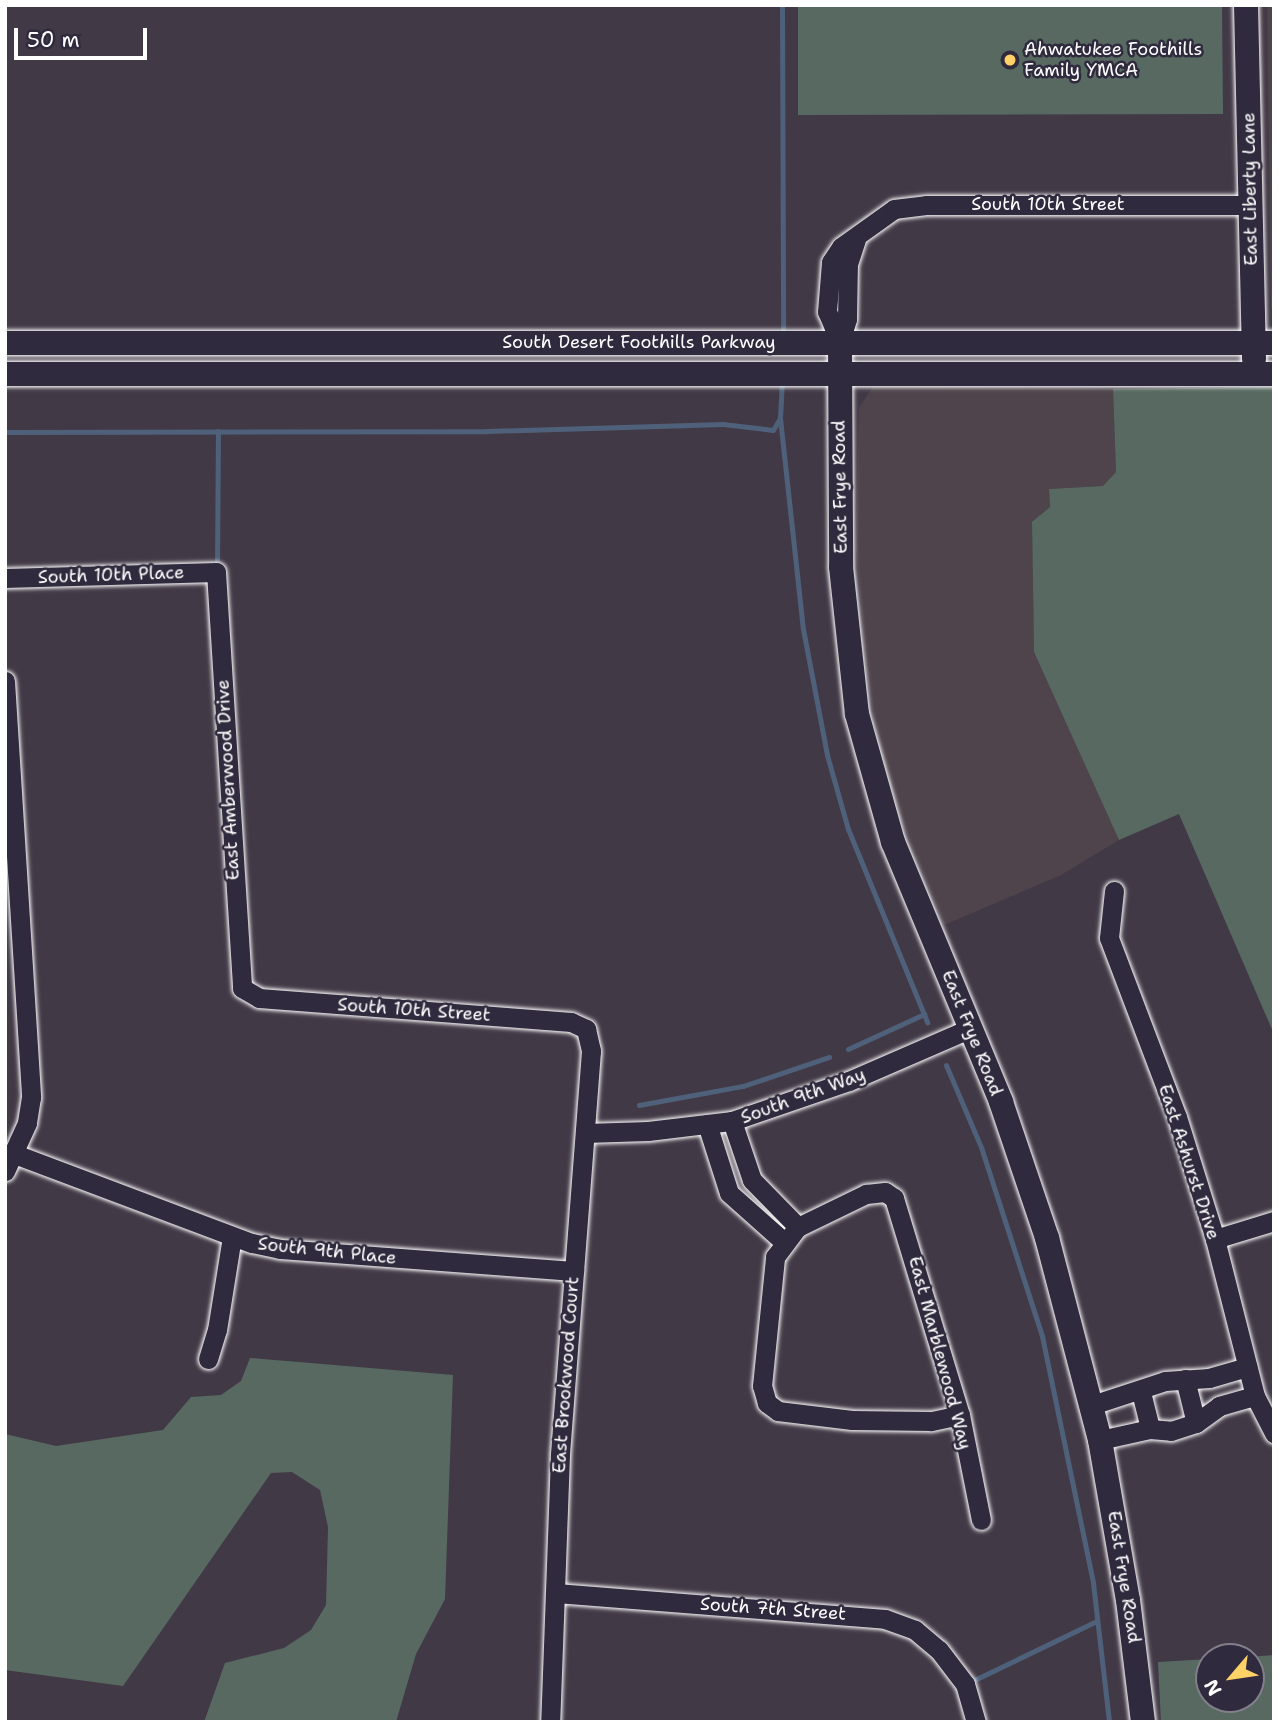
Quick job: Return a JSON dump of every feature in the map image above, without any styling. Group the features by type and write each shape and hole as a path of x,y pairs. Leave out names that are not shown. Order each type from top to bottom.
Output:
{"street":[{"name":"East Liberty Lane","path":"1247,5 1250,205 1264,343 1264,374"},
{"name":"South 10th Street","path":"856,239 894,209 906,206 1250,205"},
{"name":"East Frye Road","path":"856,239 837,277 848,319 840,342 841,567 857,714 894,842 971,1028 1029,1179 1100,1440 1128,1600 1143,1722"},
{"path":"316,342 317,374"},
{"name":"South Desert Foothills Parkway","path":"5,343 1264,343"},
{"name":"South Desert Foothills Parkway","path":"5,374 1264,374"},
{"name":"South 10th Place","path":"5,578 216,572"},
{"name":"East Amberwood Drive","path":"216,572 242,988"},
{"path":"5,681 31,1097 27,1123 9,1162"},
{"name":"East Ashurst Drive","path":"1114,891 1109,938 1177,1117 1215,1238 1255,1396 1274,1433"},
{"name":"South 10th Street","path":"242,988 258,998 571,1022 586,1029"},
{"path":"5,1008 25,1009"},
{"name":"South 9th Way","path":"585,1133 732,1121 849,1082 971,1028"},
{"name":"East Brookwood Court","path":"550,1722 574,1271 591,1051 586,1029"},
{"path":"732,1121 752,1180 798,1227 783,1241 775,1257 763,1373 767,1403 778,1411 852,1420 931,1420 960,1415"},
{"path":"707,1124 729,1193 783,1241"},
{"name":"South 9th Place","path":"9,1162 232,1236 320,1254 574,1271"},
{"name":"East Marblewood Way","path":"798,1227 866,1194 885,1192 894,1198 960,1415 981,1520"},
{"path":"1215,1238 1274,1222"},
{"path":"208,1359 217,1330 232,1236"},
{"path":"1092,1405 1141,1392 1165,1381 1247,1367"},
{"path":"1185,1379 1196,1423"},
{"path":"1141,1392 1150,1429"},
{"path":"1100,1440 1150,1429 1171,1431 1196,1423 1219,1406 1255,1396"},
{"name":"South 7th Street","path":"556,1593 885,1619 915,1630 939,1650 965,1684 976,1722"}],"shaded area":[{"path":"1267,5 1274,5 1274,313 1271,308"},
{"path":"874,385 1113,389 1116,472 1104,486 1049,489 1050,507 1032,523 1034,652 1119,840 1061,875 944,925 900,817 879,750 867,675 856,547 859,408"}],"green space":[{"name":"Ahwatukee Foothills Family YMCA","path":"798,5 1222,5 1223,114 798,115"},
{"path":"1274,387 1274,1034 1179,814 1119,840 1034,652 1032,522 1050,507 1049,489 1103,486 1116,472 1113,389"},
{"path":"250,1358 453,1375 445,1599 416,1654 396,1722 204,1722 225,1663 284,1648 311,1630 326,1605 328,1527 320,1490 292,1472 271,1473 123,1686 5,1670 5,1434 56,1446 163,1430 191,1397 221,1395 241,1381"},
{"path":"1274,1655 1274,1722 1161,1722 1158,1662 1195,1660 1195,1713 1265,1713 1265,1656"}],"waterway":[{"path":"782,5 783,336"},
{"path":"5,432 487,431 723,424 773,430 780,418 782,381"},
{"path":"780,418 803,629 827,755 848,829 927,1022"},
{"path":"217,569 218,431"},
{"path":"848,1049 924,1014"},
{"path":"639,1105 743,1086 829,1057"},
{"path":"946,1065 981,1147 1042,1336 1093,1583 1109,1722"},
{"path":"968,1683 1095,1622"}],"place":[{"name":"Ahwatukee Foothills Family YMCA","path":"1010,60"}]}
